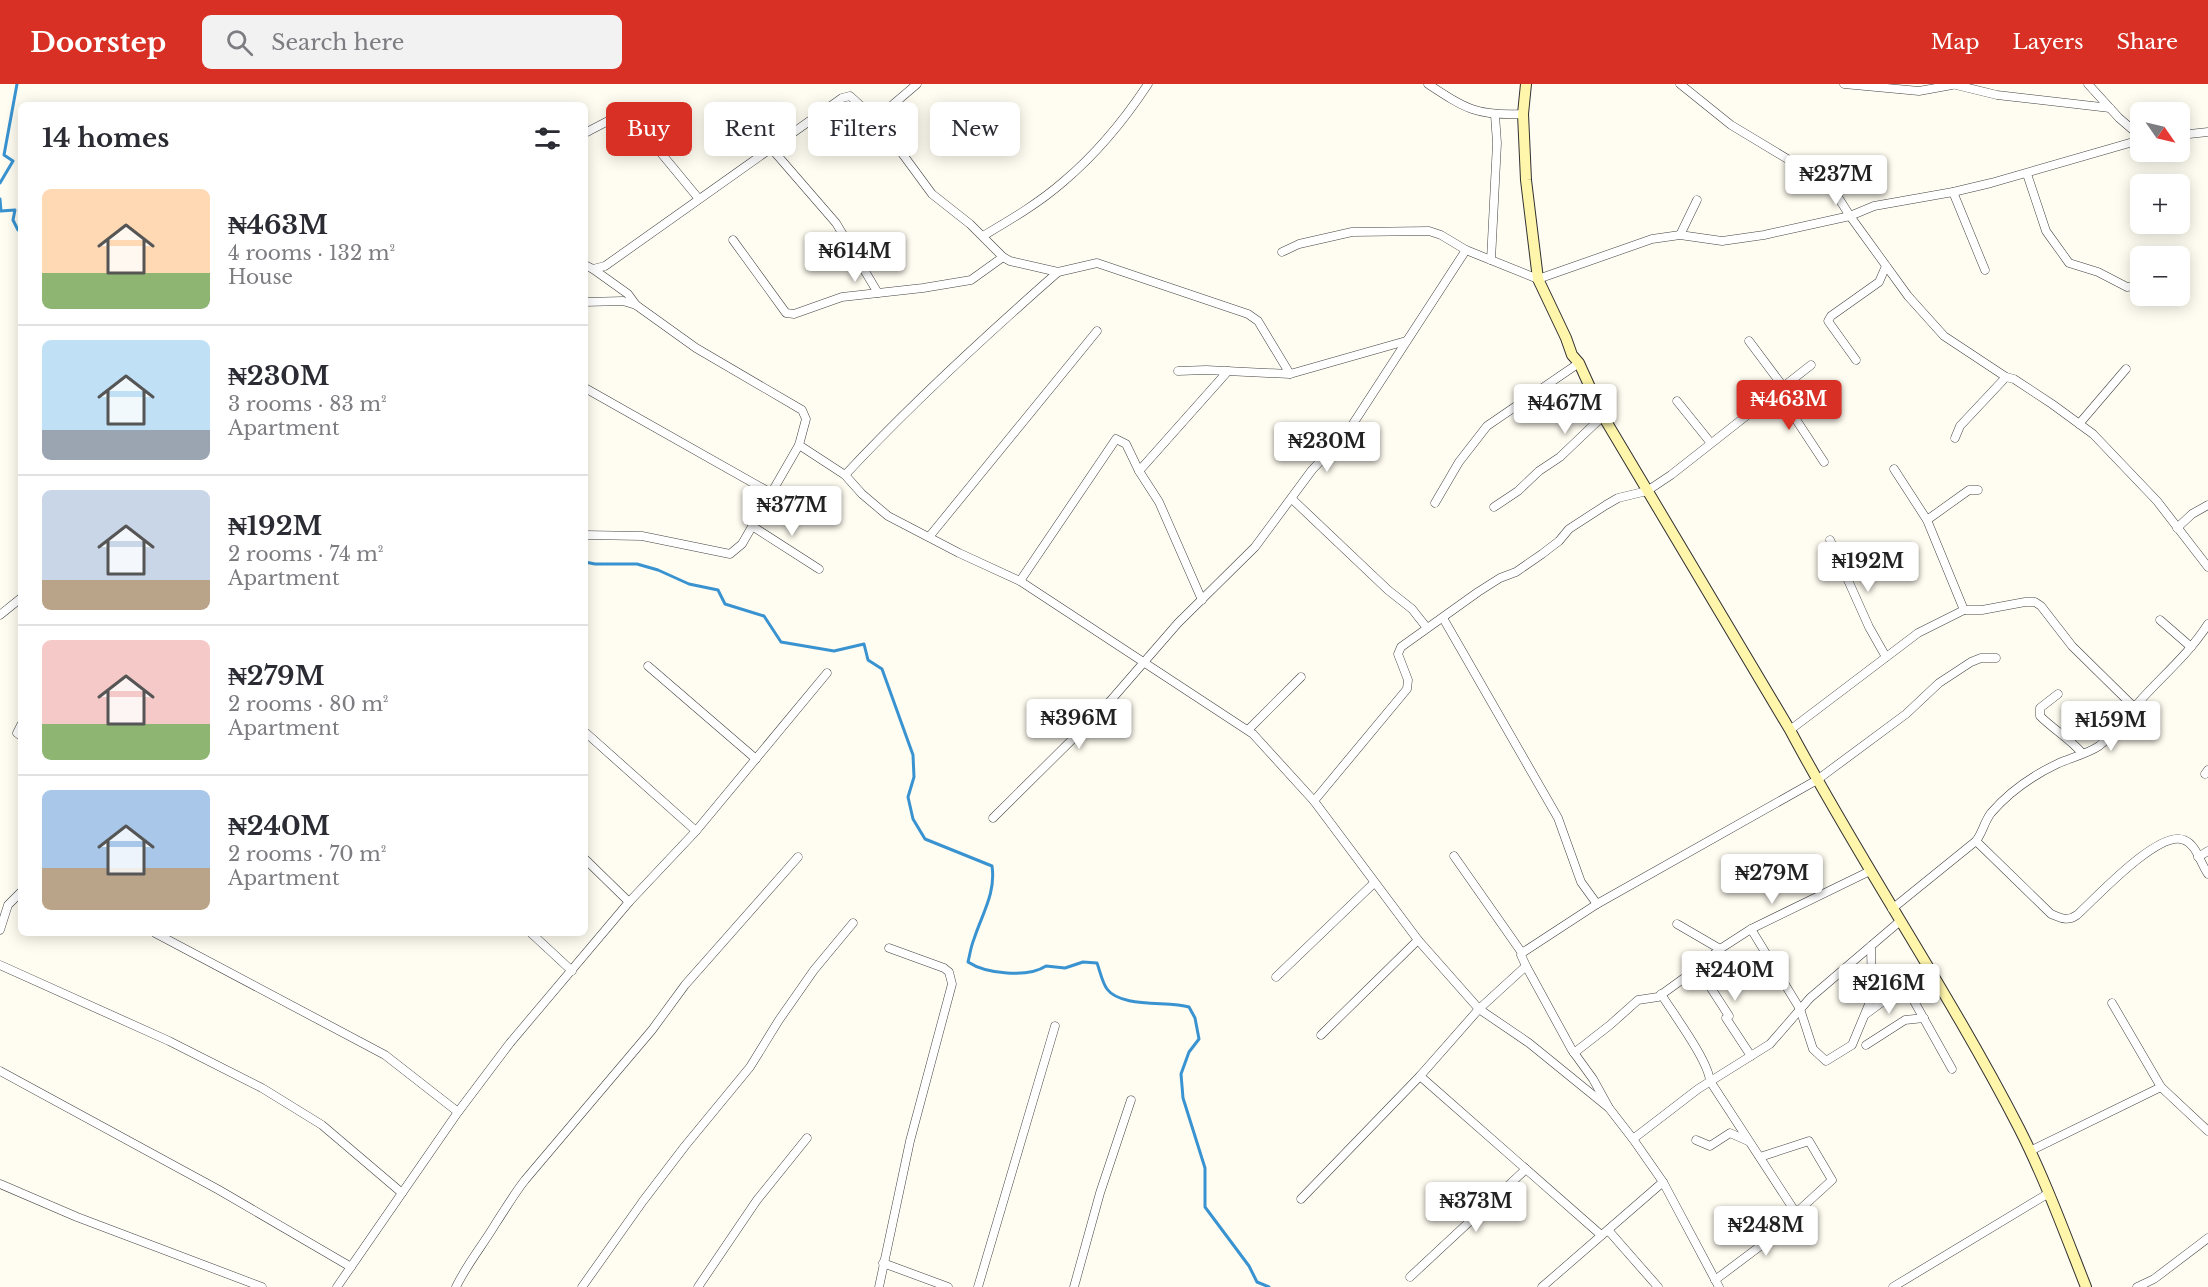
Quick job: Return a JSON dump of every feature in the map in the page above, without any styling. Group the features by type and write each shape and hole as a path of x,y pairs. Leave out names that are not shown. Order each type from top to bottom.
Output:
{"street":[{"path":"895,102 917,84"},
{"path":"983,236 1015,217 1063,182 1116,127 1148,84"},
{"path":"1428,84 1472,111 1495,115 1523,114"},
{"path":"1526,84 1523,114 1526,180 1538,279 1572,355 1579,363 1603,416 1790,730 1899,922 1958,1018 2019,1128 2049,1193 2086,1287"},
{"path":"1680,84 1731,125 1819,178 1836,194 1908,296 1944,336 2006,377 2014,379 2093,434 2157,501 2208,567"},
{"path":"1844,84 1919,91 1952,85 1997,95 2110,108"},
{"path":"2088,84 2130,128"},
{"path":"837,102 850,96 857,102"},
{"path":"1491,260 1497,143 1495,115"},
{"path":"588,131 606,122"},
{"path":"2190,134 2208,132"},
{"path":"1282,252 1299,244 1352,232 1429,231 1441,235 1466,250 1538,279 1644,242 1680,235 1722,241 1764,235 1850,216 1874,206 1953,192 2027,174 2130,141"},
{"path":"663,156 699,199"},
{"path":"594,269 605,266 760,156"},
{"path":"778,156 836,224 878,293"},
{"path":"904,156 932,194 970,224 1003,257 1010,261 1058,272 1097,263 1248,314 1258,321 1290,374"},
{"path":"2027,174 2046,231 2069,263 2130,287"},
{"path":"1953,192 1985,270"},
{"path":"1680,235 1697,200"},
{"path":"733,240 786,313 794,314 842,297 971,280 1003,257"},
{"path":"993,818 1105,707 1178,623 1255,547 1312,470 1347,433 1466,250"},
{"path":"1856,360 1828,321 1831,316 1879,282 1886,266"},
{"path":"588,267 628,294 636,305 696,348 801,410 806,419 798,445 771,493 742,544 730,554 642,536 588,535"},
{"path":"845,475 977,343 1058,272"},
{"path":"588,302 623,301 636,305"},
{"path":"929,537 1097,331"},
{"path":"1749,340 1782,385 1793,415 1824,462"},
{"path":"1178,371 1290,374 1406,341"},
{"path":"1435,503 1459,462 1487,426 1579,363"},
{"path":"1314,801 1407,689 1408,680 1398,654 1401,647 1478,592 1500,578 1516,572 1542,554 1559,541 1569,529 1606,505 1618,498 1647,491 1810,365"},
{"path":"2079,424 2126,369"},
{"path":"1139,471 1228,371"},
{"path":"1955,438 1960,426 2006,377"},
{"path":"588,390 771,493"},
{"path":"1677,401 1710,442"},
{"path":"1494,507 1560,457 1603,416"},
{"path":"1020,581 1116,440 1126,444 1139,471 1166,515 1202,600"},
{"path":"798,445 845,475 862,494 888,516 958,553 1020,581 1248,730 1314,801 1418,940 1479,1009 1528,1043 1609,1108"},
{"path":"1894,469 1927,520 1964,610"},
{"path":"1927,520 1970,490 1978,490"},
{"path":"1292,499 1388,590 1413,609 1427,628"},
{"path":"2177,528 2192,514 2208,506"},
{"path":"752,526 819,568"},
{"path":"1830,540 1869,627 1886,657"},
{"path":"0,615 18,600"},
{"path":"1790,730 1918,633 1964,610 1982,610 2035,602 2041,606 2072,646 2135,708"},
{"path":"1443,618 1558,818 1581,882 1596,904"},
{"path":"2160,620 2191,646"},
{"path":"1892,909 1976,841 1991,813 2018,787 2054,766 2096,748 2110,737 2208,624"},
{"path":"1522,953 1596,904 1817,780 1906,714 1940,682 1981,658 1996,658"},
{"path":"648,666 756,759"},
{"path":"337,1287 458,1112 510,1043 630,902 696,831 827,673"},
{"path":"1248,730 1301,677"},
{"path":"2058,694 2040,708 2040,716 2055,731 2075,744 2082,753"},
{"path":"588,735 696,831"},
{"path":"1976,841 2051,914 2071,920 2142,855 2159,844 2175,838 2192,845 2208,874"},
{"path":"2198,857 2208,850"},
{"path":"1454,856 1522,953 1526,966 1574,1053 1593,1078 1609,1108 1663,1182 1717,1283 1795,1220 1796,1214 1833,1180 1809,1141 1760,1157"},
{"path":"456,1287 468,1263 525,1179 652,1030 685,985 798,857"},
{"path":"588,862 630,902"},
{"path":"1574,1053 1638,1000 1661,994 1720,949 1751,929 1870,871"},
{"path":"1276,977 1374,882"},
{"path":"0,930 8,905 18,895"},
{"path":"1633,1139 1710,1081 1770,1044 1800,1009 1899,922"},
{"path":"582,1287 664,1173 750,1067 814,969 853,923"},
{"path":"1677,924 1720,949"},
{"path":"1751,929 1800,1009 1813,1049 1826,1061 1852,1045 1865,1016 1872,997 1871,946"},
{"path":"160,936 385,1055 458,1112"},
{"path":"534,936 572,971"},
{"path":"1321,1035 1418,940"},
{"path":"879,1287 910,1141 952,978 944,968 889,948"},
{"path":"0,965 169,1041 262,1088 322,1125 402,1193"},
{"path":"1301,1199 1420,1076 1479,1009 1526,966"},
{"path":"1698,968 1729,1016 1726,1018 1751,1056"},
{"path":"1865,1016 1905,985 1952,1069"},
{"path":"1661,994 1698,1054 1710,1081 1796,1214"},
{"path":"2112,1003 2161,1087 2208,1131"},
{"path":"1866,1045 1905,1020 1924,1018"},
{"path":"978,1287 1054,1026"},
{"path":"0,1071 219,1190 351,1267"},
{"path":"1420,1076 1601,1235"},
{"path":"2030,1151 2161,1087"},
{"path":"1074,1287 1100,1193 1131,1100"},
{"path":"1696,1140 1710,1146 1731,1132 1749,1142"},
{"path":"698,1287 757,1200 807,1138"},
{"path":"1410,1277 1526,1169"},
{"path":"1542,1287 1663,1182"},
{"path":"0,1184 77,1217 262,1287"},
{"path":"1893,1287 2049,1193"},
{"path":"1608,1230 1658,1287"},
{"path":"2137,1287 2154,1279 2208,1238"},
{"path":"883,1263 948,1287"}],"waterway":[{"path":"0,183 13,161 4,155 17,84"},
{"path":"0,199 1,211 15,210 13,220 18,230"},
{"path":"588,563 637,564 658,570 689,584 718,590 725,604 764,616 781,642 834,651 864,644 868,660 882,669 913,755 914,777 908,797 913,819 925,839 992,866 993,876 988,903 968,962 985,969 1007,973 1029,972 1046,966 1065,968 1083,962 1097,963 1105,986 1114,995 1133,1001 1189,1007 1195,1018 1199,1039 1189,1052 1181,1074 1183,1098 1205,1168 1205,1207 1249,1266 1257,1282 1269,1287"}]}
